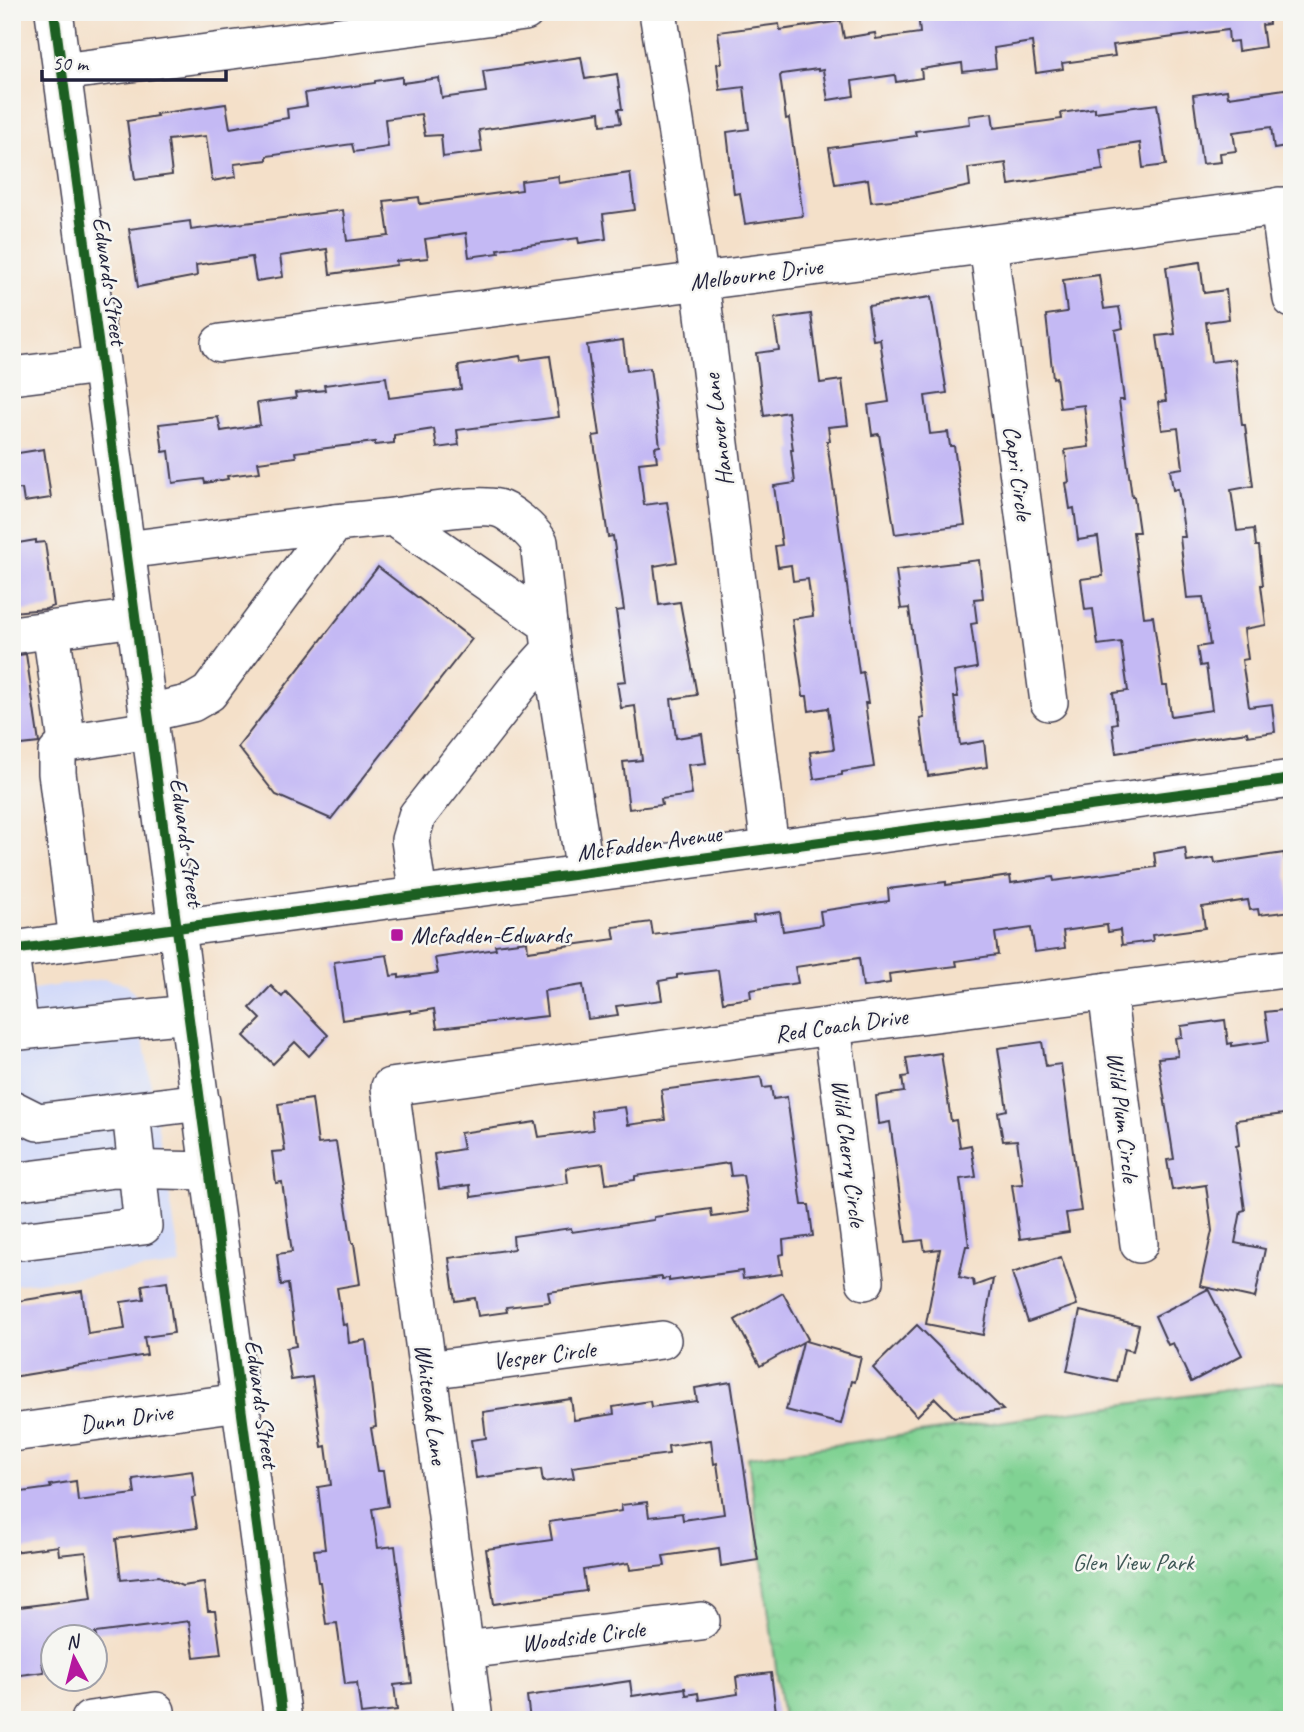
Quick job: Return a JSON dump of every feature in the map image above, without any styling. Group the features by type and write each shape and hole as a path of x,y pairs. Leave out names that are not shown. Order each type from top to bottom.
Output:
{"street":[{"name":"Edwards Street","path":"54,12 284,1720"},
{"path":"61,72 525,12"},
{"name":"Hanover Lane","path":"659,12 700,282 769,848"},
{"path":"1285,206 1292,299"},
{"name":"Melbourne Drive","path":"220,343 1285,206"},
{"name":"Capri Circle","path":"988,244 1049,702"},
{"path":"12,376 100,365"},
{"path":"126,550 485,506 500,508 532,532 539,542 549,637 585,873"},
{"path":"394,517 549,637"},
{"path":"78,941 57,773 57,753 67,743 149,721 209,693 335,523"},
{"path":"12,635 135,618"},
{"path":"51,630 67,743"},
{"path":"418,895 410,840 417,816 520,684 549,637"},
{"name":"McFadden Avenue","path":"12,950 1292,779"},
{"name":"Red Coach Drive","path":"390,1087 832,1026 1292,968"},
{"path":"12,969 16,1031 189,1014"},
{"name":"Wild Plum Circle","path":"1107,991 1139,1244"},
{"name":"Wild Cherry Circle","path":"832,1026 865,1280"},
{"name":"Whiteoak Lane","path":"390,1087 474,1720"},
{"path":"12,1109 38,1122 201,1102"},
{"path":"12,1242 142,1226 131,1111"},
{"path":"12,1182 115,1169 210,1171"},
{"name":"Vesper Circle","path":"427,1370 662,1340"},
{"name":"Dunn Drive","path":"12,1433 240,1402"},
{"name":"Woodside Circle","path":"465,1650 701,1621"},
{"path":"90,1720 156,1711"}],"shaded area":[{"path":"104,979 127,984 136,996 181,1265 12,1285 12,992"}],"green space":[{"name":"Glen View Park","path":"1292,1381 1292,1720 783,1720 748,1457"}],"building":[{"path":"918,12 1048,12 1050,20 1091,12 1268,12 1269,24 1262,25 1265,47 1238,51 1237,41 1229,42 1228,30 1113,45 1115,56 1062,63 1063,69 1036,73 1032,42 994,48 996,68 963,72 962,63 921,69 922,78 896,82 895,75 852,81 854,96 828,100 823,70 782,74 780,76 786,119 789,118 803,216 745,224 740,193 734,194 727,132 749,129 744,87 720,90 717,64 722,63 718,32 779,24 780,30 841,21 844,38 875,33 876,39 920,33"},
{"path":"581,57 585,79 617,74 622,109 618,109 621,123 601,125 600,112 479,130 482,152 443,157 441,135 425,136 421,114 385,119 388,147 354,152 352,144 267,156 267,160 234,164 236,177 212,181 206,136 168,140 172,175 135,180 127,121 226,104 230,128 288,118 287,109 307,106 305,93 402,77 402,83 439,78 442,98 486,92 483,71"},
{"path":"1292,88 1292,146 1274,149 1271,127 1233,132 1236,151 1220,153 1221,162 1202,164 1193,95 1227,90 1228,97"},
{"path":"1157,104 1166,165 1143,168 1140,143 1100,149 1103,170 1009,185 1006,163 968,168 970,186 913,198 871,202 868,179 835,184 829,148 916,136 915,131 970,124 969,116 992,113 994,128 1062,119 1061,113 1095,108 1095,112"},
{"path":"630,173 635,210 603,214 606,239 579,243 578,238 498,249 499,253 469,257 466,233 425,239 428,258 396,261 397,265 330,274 327,249 280,256 283,277 256,281 252,257 196,265 197,276 138,287 129,229 190,221 191,230 343,210 347,241 389,236 384,201 419,197 420,204 522,190 521,181 558,176 559,183"},
{"path":"1200,262 1204,293 1226,290 1229,319 1206,322 1211,362 1235,359 1242,425 1245,425 1253,486 1231,490 1237,531 1254,529 1256,546 1259,546 1263,585 1266,625 1244,629 1248,659 1242,660 1249,707 1272,704 1275,732 1248,736 1247,732 1116,753 1112,724 1117,723 1113,693 1128,691 1121,642 1098,645 1093,609 1085,610 1081,579 1103,576 1098,537 1078,540 1074,508 1070,509 1066,483 1069,482 1065,450 1089,447 1084,405 1060,408 1056,377 1053,378 1046,315 1067,312 1063,280 1099,275 1104,309 1119,307 1123,328 1115,330 1124,400 1119,400 1139,532 1133,532 1144,617 1153,616 1163,686 1167,686 1171,716 1212,710 1206,665 1200,666 1197,647 1210,645 1203,597 1187,598 1180,537 1185,537 1178,489 1173,490 1170,470 1183,468 1178,428 1162,430 1158,402 1166,401 1157,336 1175,334 1166,267"},
{"path":"931,297 947,393 925,396 930,434 948,432 950,446 954,446 965,525 895,534 879,434 872,435 868,405 889,402 880,339 873,340 868,306"},
{"path":"811,314 820,383 842,380 848,425 828,427 830,441 827,441 859,673 863,672 868,703 865,703 874,767 814,779 810,752 834,749 828,708 809,711 807,696 803,696 792,619 813,616 808,579 793,581 791,565 778,567 775,546 782,545 774,486 795,483 788,412 764,416 756,353 779,350 774,319"},
{"path":"623,340 627,371 650,368 660,446 655,447 657,461 639,463 644,505 667,502 677,562 654,566 659,605 680,602 697,695 671,699 676,738 702,734 706,763 688,765 692,795 661,799 662,805 629,809 623,762 642,760 635,706 621,708 617,682 626,681 616,611 624,610 613,536 608,537 593,436 600,435 587,345"},
{"path":"520,356 521,360 550,356 559,417 457,430 459,445 437,448 434,429 394,435 394,443 375,445 375,442 295,452 296,457 258,462 260,472 227,476 228,479 205,483 204,479 173,483 169,451 163,452 159,424 218,417 221,431 260,425 257,403 296,398 295,393 325,390 324,385 386,377 389,398 461,389 458,366"},
{"path":"44,449 51,498 24,502 22,489 12,490 12,454"},
{"path":"36,540 36,543 45,542 54,606 12,612 12,544"},
{"path":"979,560 983,598 974,599 977,623 971,624 977,668 954,672 958,697 954,697 960,745 984,741 987,767 928,776 920,719 924,718 909,608 901,609 896,570"},
{"path":"378,567 472,639 331,819 276,795 238,747"},
{"path":"26,654 39,743 12,746 12,656"},
{"path":"1185,848 1187,862 1214,858 1215,863 1284,853 1292,911 1259,915 1258,909 1250,910 1248,900 1202,907 1205,928 1152,935 1153,941 1122,945 1120,930 1108,932 1107,925 1063,931 1065,948 1035,952 1031,928 995,933 998,955 956,961 957,966 889,974 890,983 863,987 859,958 795,967 798,983 750,990 751,998 723,1002 718,970 677,975 677,978 659,981 662,1000 616,1006 618,1015 588,1019 583,985 544,991 547,1016 437,1028 434,1009 342,1020 334,962 387,955 391,976 399,975 399,978 438,973 435,958 496,949 495,945 527,941 528,951 615,939 613,927 651,922 653,935 754,922 753,916 780,912 783,931 822,925 820,911 889,901 888,889 946,882 946,885 1010,876 1011,883 1053,877 1054,881 1156,867 1154,853"},
{"path":"271,986 282,997 286,992 328,1035 309,1056 295,1042 273,1064 244,1036 261,1019 250,1008"},
{"path":"1292,1009 1292,1113 1236,1120 1239,1145 1236,1146 1245,1210 1241,1211 1235,1243 1265,1249 1255,1298 1200,1286 1212,1231 1206,1185 1172,1190 1167,1160 1174,1159 1158,1058 1178,1056 1175,1038 1182,1037 1181,1026 1225,1020 1228,1044 1232,1043 1232,1046 1269,1041 1265,1012"},
{"path":"1042,1042 1046,1066 1061,1064 1081,1211 1066,1213 1069,1232 1020,1239 1012,1185 1023,1184 1017,1140 1003,1141 998,1112 1007,1110 998,1048"},
{"path":"941,1053 951,1121 956,1120 960,1147 971,1145 976,1177 960,1179 969,1246 966,1246 959,1277 973,1280 974,1286 993,1279 983,1335 926,1324 940,1249 925,1251 923,1240 906,1242 890,1122 879,1124 876,1096 904,1092 902,1077 909,1076 906,1058"},
{"path":"761,1077 763,1088 771,1087 773,1099 787,1097 802,1205 809,1205 813,1236 783,1240 784,1254 779,1255 782,1274 743,1279 742,1271 669,1281 669,1278 662,1277 548,1292 550,1302 506,1307 507,1312 478,1316 475,1298 455,1301 449,1258 514,1249 513,1236 571,1228 572,1232 711,1209 712,1217 749,1212 743,1175 731,1176 729,1163 635,1176 635,1180 606,1184 603,1163 566,1168 568,1183 471,1197 470,1185 439,1189 434,1154 463,1149 460,1133 536,1122 539,1137 593,1130 591,1111 625,1107 628,1125 665,1120 661,1090"},
{"path":"312,1099 318,1144 336,1142 354,1243 360,1284 337,1288 349,1343 366,1340 376,1427 371,1428 378,1471 383,1471 388,1506 372,1509 378,1548 395,1546 412,1683 394,1685 397,1710 361,1714 357,1683 345,1684 337,1623 326,1624 318,1582 314,1550 325,1549 318,1487 331,1485 326,1446 322,1447 312,1377 291,1380 286,1348 296,1346 288,1284 281,1285 277,1254 292,1252 282,1182 276,1183 272,1152 285,1151 278,1104"},
{"path":"1061,1257 1077,1305 1028,1322 1012,1273"},
{"path":"167,1281 174,1333 144,1337 147,1355 12,1377 12,1302 82,1291 88,1334 125,1329 121,1302 144,1299 142,1285"},
{"path":"1208,1289 1242,1355 1191,1382 1173,1343 1168,1345 1155,1316"},
{"path":"783,1293 808,1339 805,1341 861,1357 841,1424 786,1410 803,1342 760,1366 735,1320"},
{"path":"1080,1311 1139,1325 1133,1351 1124,1349 1117,1382 1067,1371"},
{"path":"917,1325 1003,1410 954,1417 935,1398 917,1416 873,1368"},
{"path":"731,1382 758,1560 721,1566 719,1548 663,1556 665,1566 630,1570 629,1563 583,1570 586,1591 494,1604 486,1549 552,1540 549,1522 622,1511 621,1505 647,1502 649,1517 682,1513 683,1520 724,1514 711,1440 668,1446 669,1454 572,1467 574,1478 543,1482 541,1469 476,1478 471,1440 486,1438 483,1412 571,1399 574,1420 614,1414 613,1407 650,1401 651,1407 697,1401 695,1388"},
{"path":"192,1471 196,1497 192,1498 197,1528 116,1539 121,1580 159,1576 182,1586 204,1583 208,1611 215,1611 221,1654 194,1657 189,1621 108,1631 108,1624 38,1624 38,1673 12,1676 12,1608 92,1598 86,1552 59,1555 58,1546 12,1552 12,1514 16,1513 14,1493 51,1488 50,1485 76,1481 78,1501 135,1494 133,1479"},
{"path":"771,1673 777,1720 530,1720 527,1696 630,1681 632,1696 685,1688 686,1695 698,1693 699,1700 738,1694 736,1677"}],"cycle path":[{"path":"54,12 283,1720"},
{"path":"12,950 1292,779"}],"place":[{"name":"Mcfadden-Edwards","path":"397,935"}]}
